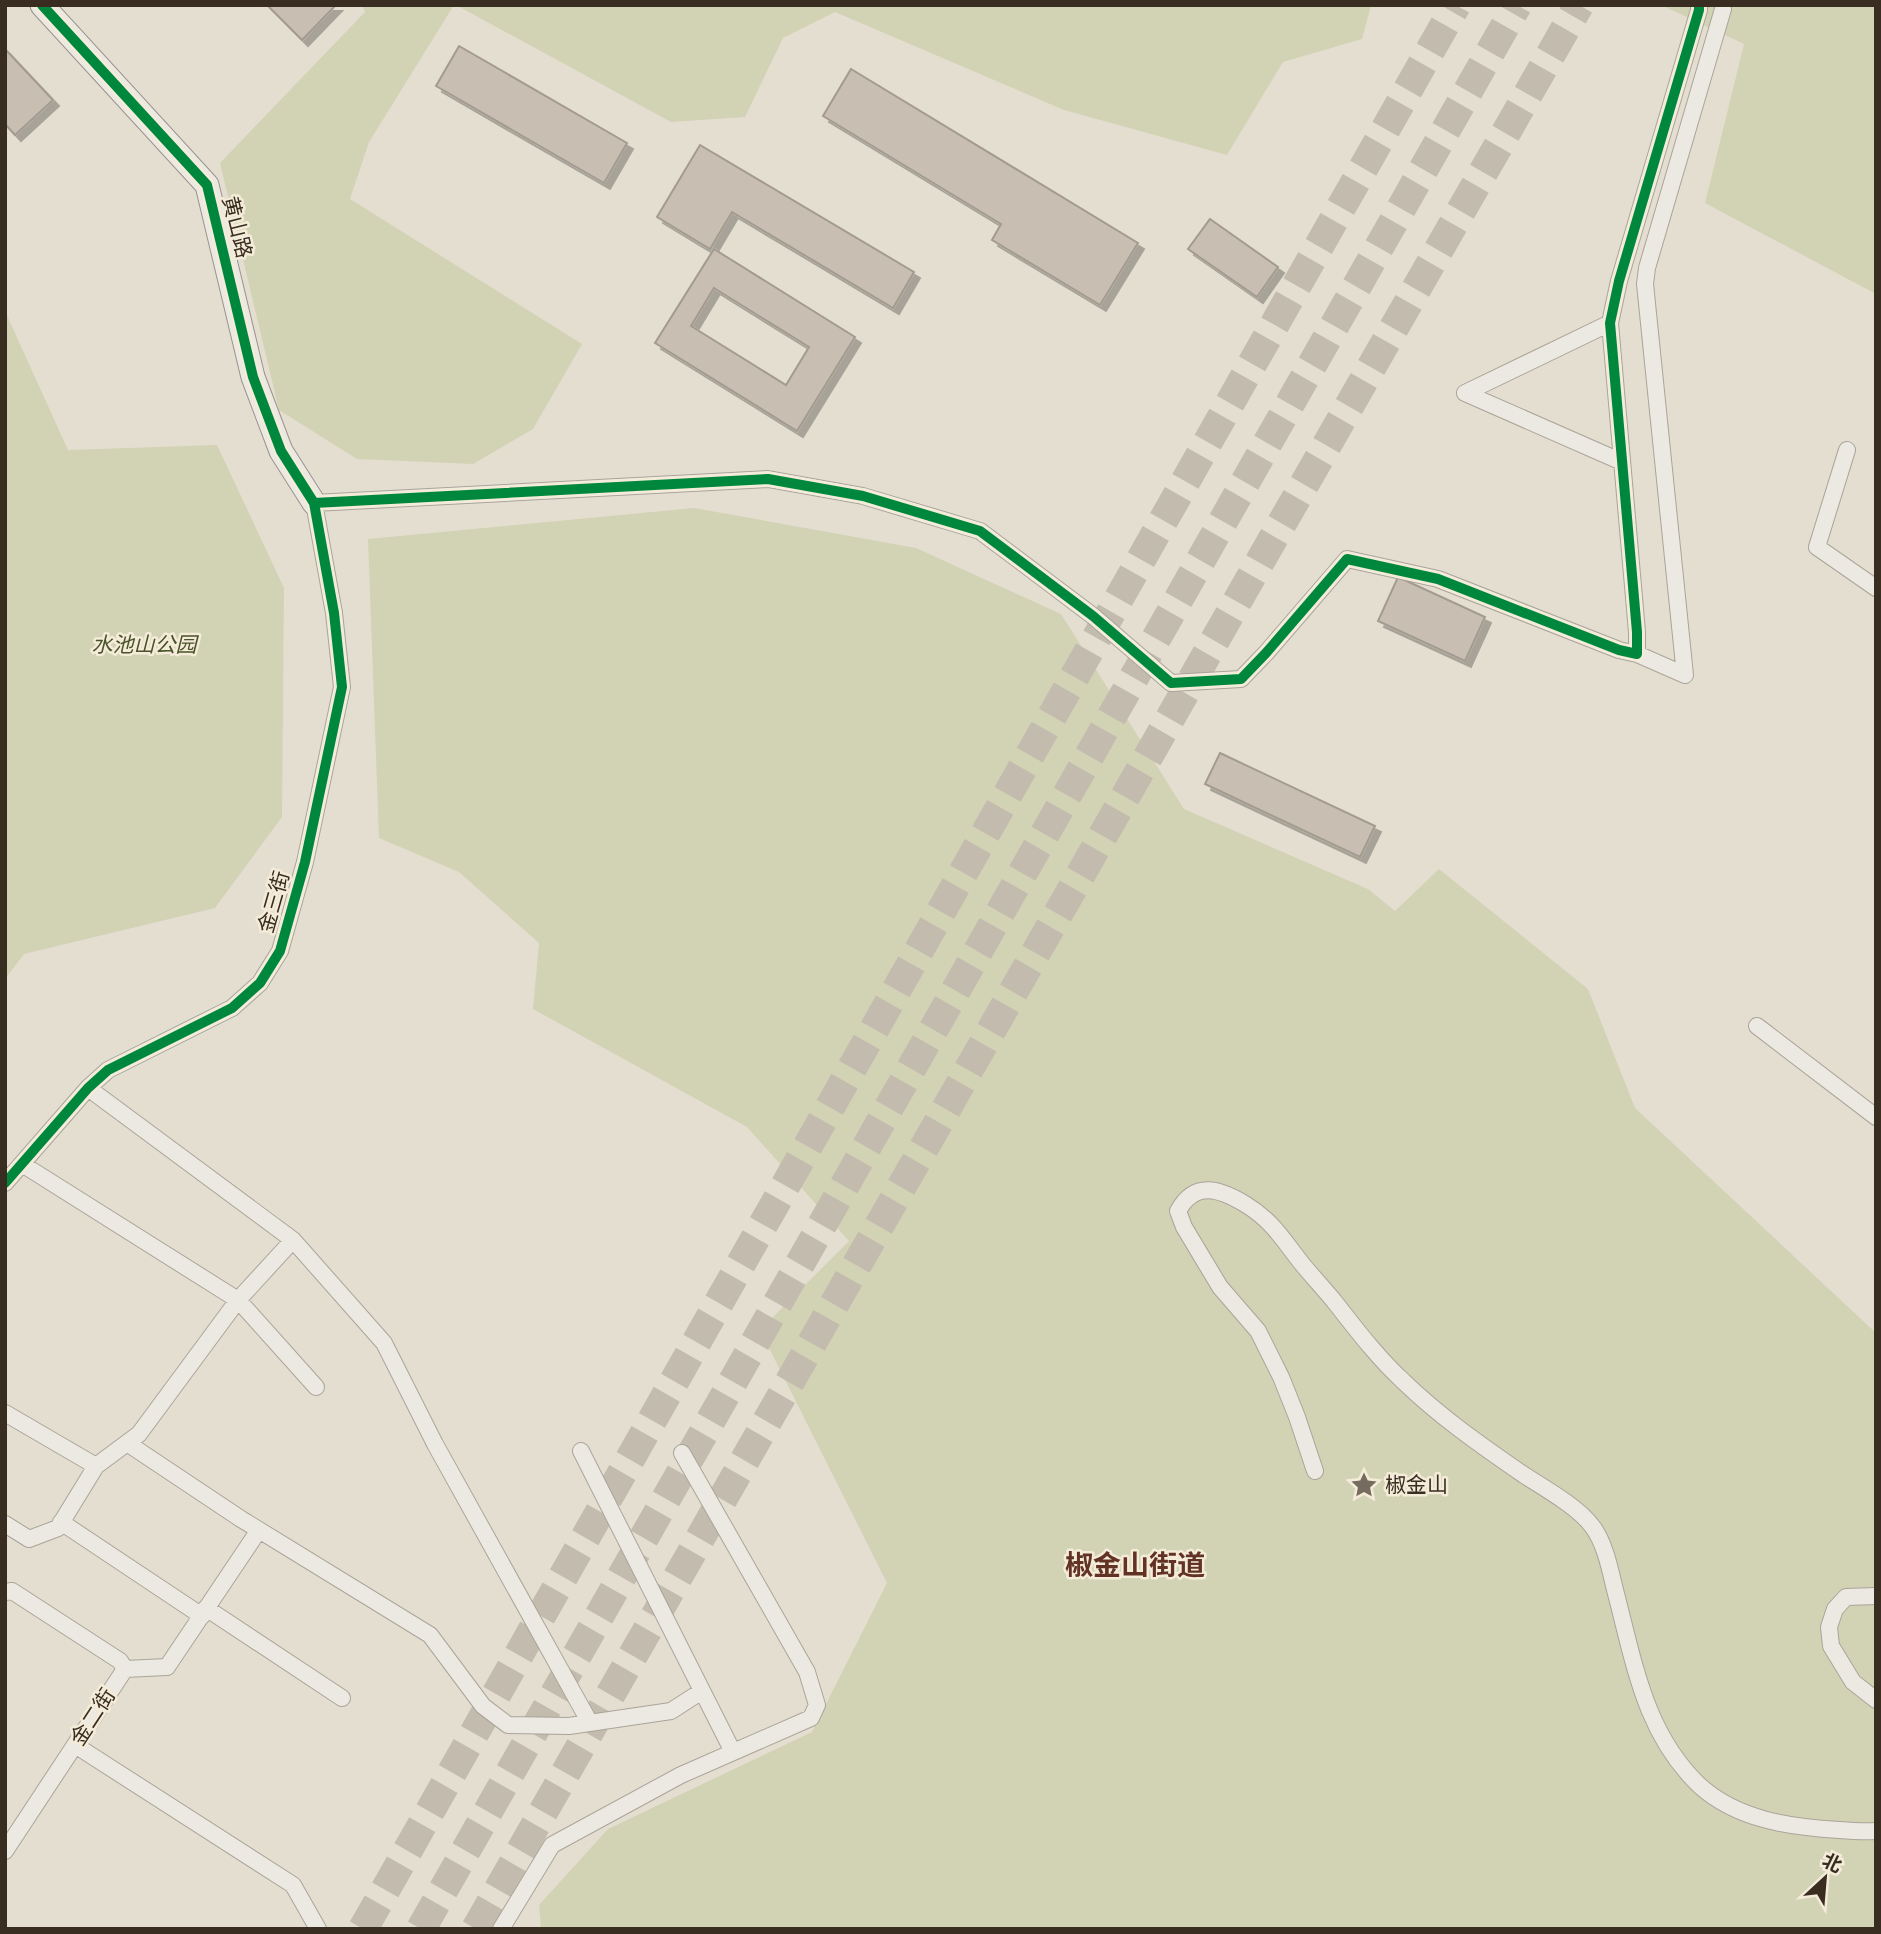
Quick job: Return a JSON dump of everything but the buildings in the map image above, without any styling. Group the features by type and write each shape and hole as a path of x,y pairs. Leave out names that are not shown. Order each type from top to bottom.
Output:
{"street":[{"name":"黄山路","path":"42,5 207,185 253,377 281,451 314,503"},
{"path":"1637,654 1609,323 1699,5"},
{"path":"314,503 768,479 863,496 980,531 1093,616 1171,683 1241,678 1347,559 1438,579 1619,650 1637,654 1685,675 1645,284 1647,268 1723,9"},
{"path":"1609,323 1465,393 1622,462"},
{"path":"1847,450 1816,547 1876,588"},
{"name":"金三街","path":"5,1183 88,1088 108,1070 232,1008 260,983 280,951 305,862 342,687 334,613 314,503"},
{"path":"1757,1026 1876,1117"},
{"path":"88,1088 293,1240 384,1343 435,1444 590,1723"},
{"path":"22,1164 238,1300 316,1387"},
{"path":"1315,1471 1281,1377 1258,1331 1220,1287 1184,1227 1178,1211 1184,1200 1199,1190 1217,1190 1236,1199 1276,1228 1380,1358 1404,1382 1439,1414 1571,1507 1592,1526 1605,1552 1645,1703 1662,1738 1681,1765 1702,1787 1730,1807 1760,1818 1796,1827 1876,1831"},
{"path":"5,1524 29,1539 58,1528 96,1466 139,1434 238,1300 293,1240"},
{"path":"5,1413 96,1466"},
{"path":"127,1443 259,1530 430,1635 483,1706 508,1725 569,1726 671,1711 702,1691"},
{"path":"581,1451 733,1752"},
{"path":"500,1929 552,1846 681,1775 811,1718 817,1705 807,1672 682,1453"},
{"path":"61,1522 342,1698"},
{"path":"125,1669 167,1667 259,1530"},
{"name":"金二街","path":"5,1592 12,1591 120,1661 125,1669 5,1851"},
{"path":"1876,1596 1846,1597 1835,1609 1829,1627 1831,1646 1853,1682 1876,1700"},
{"path":"75,1745 293,1885 318,1929"}],"green space":[{"path":"362,5 454,5 369,142 350,199 582,344 533,429 473,464 357,459 279,410 220,163 365,12"},
{"path":"456,5 1371,5 1362,39 1283,62 1227,155 1064,110 835,12 783,38 745,117 671,122"},
{"path":"1661,5 1876,5 1876,294 1705,203 1744,44"},
{"name":"水池山公园","path":"5,311 68,450 217,445 284,588 282,817 215,908 24,954 5,979"},
{"path":"694,508 916,548 1061,614 1184,809 1368,889 1395,911 1439,869 1588,989 1635,1108 1876,1333 1876,1929 541,1929 539,1905 608,1829 812,1732 887,1583 760,1330 849,1241 747,1127 533,1009 539,943 459,872 379,838 368,539"}],"tunnel":[{"path":"363,1929 1456,5"},
{"path":"421,1929 1517,5"},
{"path":"476,1929 1579,5"}],"cycle path":[{"path":"5,1183 88,1088 108,1070 232,1008 260,983 280,951 305,862 342,687 334,613 314,503 281,451 253,377 207,185 42,5"},
{"path":"314,503 768,479 863,496 980,531 1093,616 1171,683 1241,679 1347,559 1438,579 1619,650 1637,654 1610,323 1619,281 1699,5"}],"place":[{"name":"椒金山","path":"1364,1485"}],"district":[{"name":"椒金山街道","path":"1135,1565"}]}
